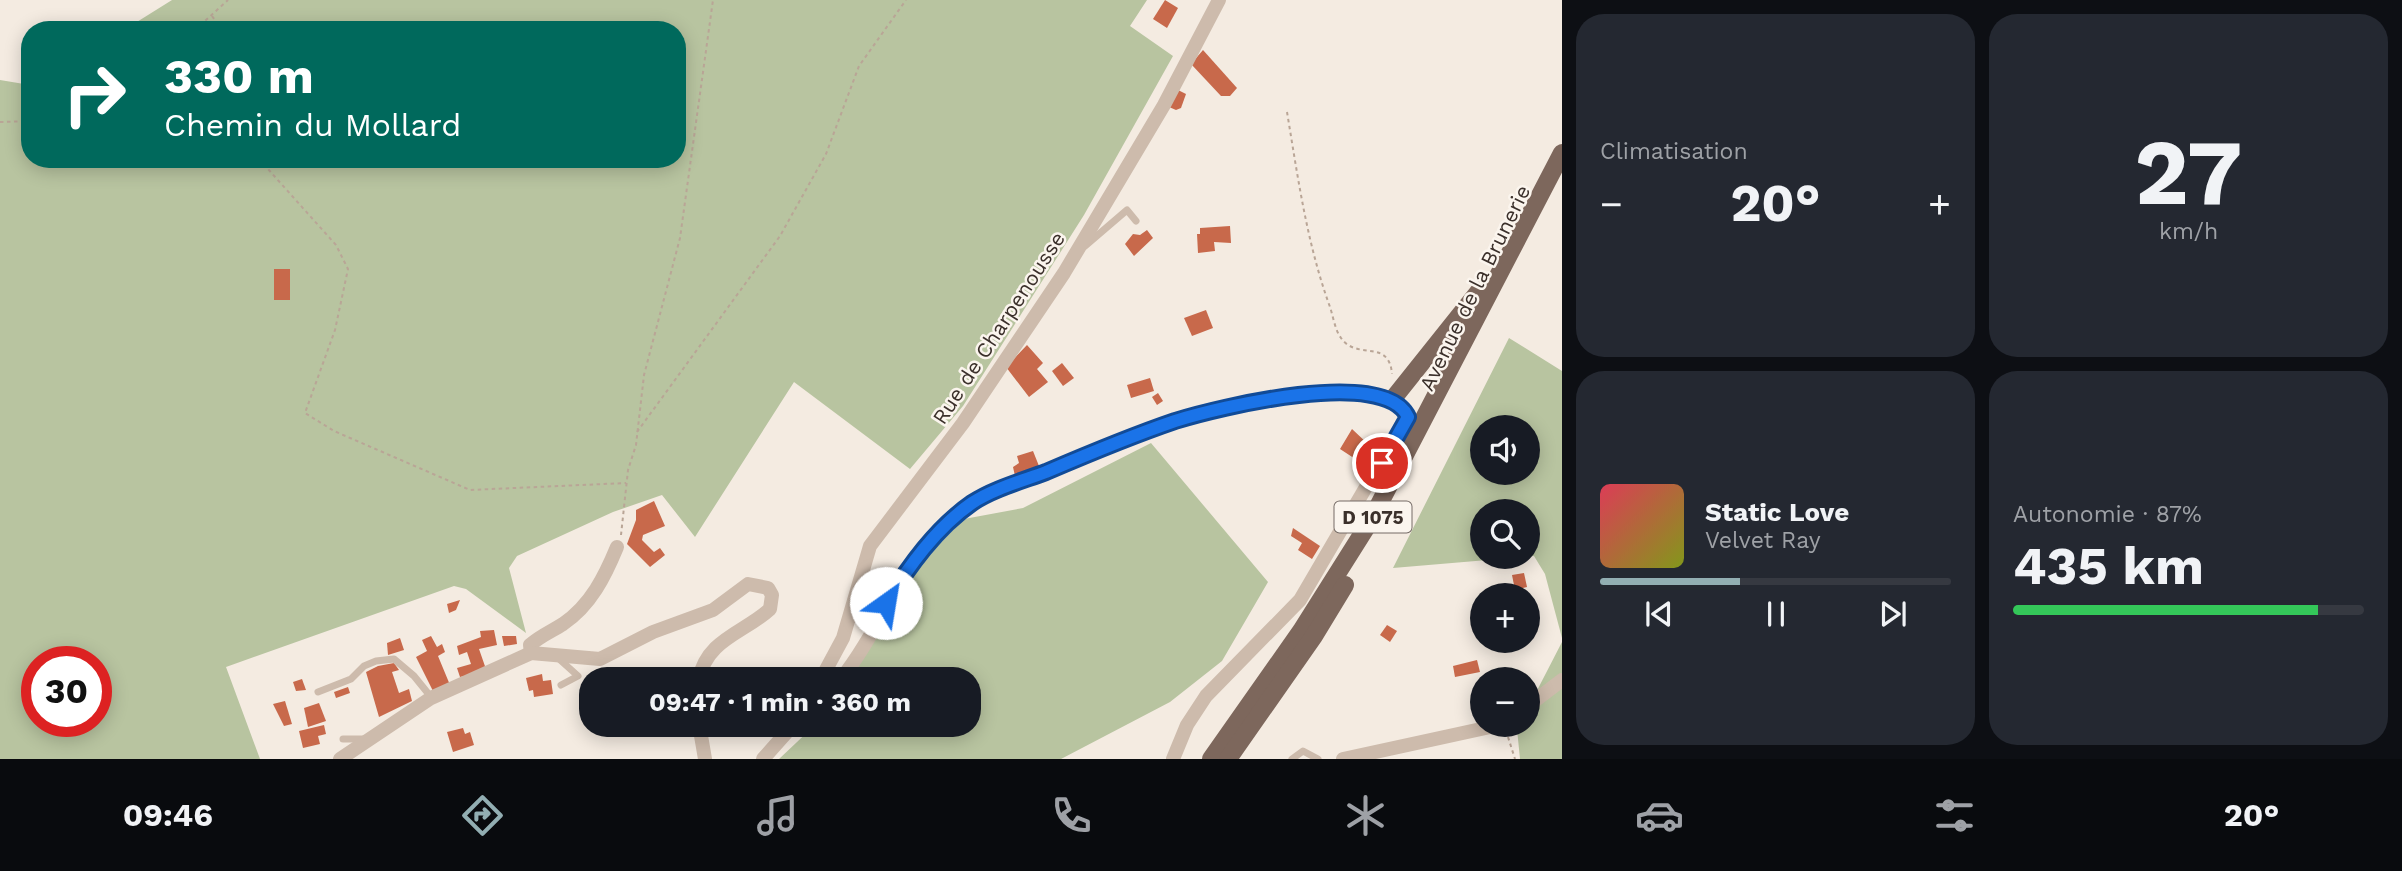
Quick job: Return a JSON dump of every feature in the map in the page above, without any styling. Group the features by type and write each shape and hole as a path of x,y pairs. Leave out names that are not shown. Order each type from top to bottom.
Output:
{"main road":[{"name":"D 1075","path":"1212,759 1301,631 1371,520 1562,155"},
{"name":"Avenue de la Brunerie","path":"1228,759 1314,636 1393,506 1511,270 1562,155"},
{"path":"1392,400 1506,258"}],"street":[{"name":"Rue de Charpenousse","path":"827,667 843,638 870,546 963,423 1076,253 1164,105 1219,0"},
{"path":"850,667 865,646 886,603 907,570 941,530 974,502 1114,444 1202,415 1311,393 1352,392 1392,400 1404,408 1408,417 1307,589 1300,600 1206,696 1187,725 1172,759"},
{"path":"531,653 530,645 565,622 590,597 603,579 617,547"},
{"path":"340,759 431,698 531,653 600,659 653,632 713,610 748,584 764,585 772,595 770,609 717,645 707,657 703,667"},
{"path":"1540,697 1562,680"},
{"path":"1343,759 1470,733"},
{"path":"701,737 705,759"},
{"path":"763,759 779,737"}],"lane":[{"path":"1076,253 1127,210 1136,221"},
{"path":"552,653 578,676 561,685"},
{"path":"318,692 351,679 364,666 376,661 394,659 414,676 431,698"},
{"path":"342,739 371,739"},
{"path":"1292,759 1303,751 1318,759"}],"path":[{"path":"205,21 228,0"},
{"path":"617,547 624,528 626,483 644,375 680,238 713,0"},
{"path":"636,432 780,236 826,154 859,66 906,0"},
{"path":"211,15 215,21"},
{"path":"1287,112 1315,266 1341,338 1353,348 1387,356 1391,361 1392,375"},
{"path":"0,122 21,121"},
{"path":"267,168 336,245 348,269 335,330 305,414 334,431 470,491 626,483"},
{"path":"1508,737 1516,759"}],"green space":[{"path":"172,0 1147,0 1130,26 1173,56 1084,215 963,406 910,469 794,382 695,537 662,495 613,512 517,556 509,568 526,633 466,589 454,586 226,667 260,759 0,759 0,80 21,84 21,168 686,168 686,21 138,21"},
{"path":"1509,338 1562,371 1562,638 1545,574 1540,566 1540,499 1470,499 1470,561 1393,568 1470,415 1470,485 1540,485 1540,415 1470,415"},
{"path":"1151,443 1268,582 1222,661 1170,702 1061,759 779,759 802,737 981,737 981,667 853,667 916,568 964,519 1023,508"},
{"path":"1562,642 1562,759 1520,759 1518,737 1540,737 1540,685"}],"building":[{"path":"1165,0 1178,8 1167,28 1153,19"},
{"path":"1203,50 1237,88 1230,96 1221,96 1191,64"},
{"path":"1178,90 1186,94 1181,108 1176,110 1169,107"},
{"path":"1230,226 1231,243 1214,242 1215,251 1198,253 1197,234 1200,234 1200,228"},
{"path":"1147,230 1153,238 1134,256 1125,244 1133,234 1140,235"},
{"path":"274,269 290,269 290,300 274,300"},
{"path":"1206,310 1213,328 1192,336 1184,318"},
{"path":"1027,345 1043,363 1037,369 1048,382 1029,397 1006,367"},
{"path":"1062,363 1074,378 1063,386 1052,371"},
{"path":"1150,378 1154,391 1131,398 1127,385"},
{"path":"1158,393 1163,401 1157,405 1152,397"},
{"path":"1352,429 1368,444 1365,449 1377,457 1369,468 1340,449"},
{"path":"1033,451 1039,466 1015,476 1013,467 1019,463 1017,456"},
{"path":"654,501 665,526 643,535 642,540 654,552 660,548 665,555 650,567 627,544 636,520 636,510"},
{"path":"1293,528 1320,546 1312,559 1298,550 1302,543 1291,536"},
{"path":"1524,573 1526,583 1514,583 1512,575"},
{"path":"460,600 456,610 449,613 447,604"},
{"path":"1387,625 1397,631 1390,642 1380,635"},
{"path":"494,630 497,645 479,649 487,672 460,677 457,668 471,664 467,652 459,655 457,646 481,637 480,631"},
{"path":"431,636 437,647 442,644 445,652 438,656 450,685 433,691 416,657 427,651 422,640"},
{"path":"502,636 516,636 517,644 504,646"},
{"path":"400,638 404,650 388,655 387,643"},
{"path":"1477,660 1479,667 1470,667 1470,674 1455,677 1453,666"},
{"path":"394,663 399,670 392,672 399,693 409,689 412,701 379,717 366,672"},
{"path":"542,674 543,681 551,680 553,694 534,697 533,690 529,691 526,678"},
{"path":"302,679 306,690 296,691 293,682"},
{"path":"348,687 350,693 336,698 334,692"},
{"path":"285,701 292,724 284,726 273,704"},
{"path":"319,703 326,721 308,727 304,708"},
{"path":"324,725 326,734 318,736 320,744 303,748 299,731"},
{"path":"463,728 465,734 470,732 474,745 453,752 447,732"}],"route":[{"path":"886,603 926,547 941,530 974,502 1177,421 1227,408 1311,393 1352,392 1392,400 1404,408 1408,417 1382,463"}]}
